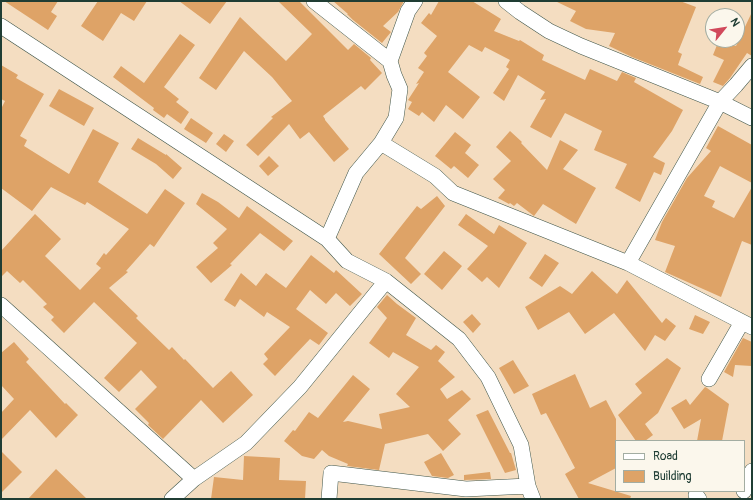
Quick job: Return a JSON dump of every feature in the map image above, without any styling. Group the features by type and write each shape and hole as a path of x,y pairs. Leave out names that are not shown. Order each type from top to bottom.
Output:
{"street":[{"path":"314,1 390,61"},
{"path":"327,239 356,173 381,144 396,118 400,89 390,61 408,11 415,1"},
{"path":"506,1 549,31 581,46 720,102 752,118"},
{"path":"1,26 327,239 347,261 386,281 459,339 488,377 521,445 531,493 466,489 331,473 329,499"},
{"path":"628,263 720,102 752,66"},
{"path":"381,144 435,176 453,193 628,263 747,324 709,379"},
{"path":"172,499 194,479 246,443 300,387 386,281"},
{"path":"1,305 194,479"},
{"path":"745,488 752,471"}],"building":[{"path":"4,1 58,1 51,12 57,16 48,30"},
{"path":"98,1 147,1 134,21 121,13 103,41 81,26"},
{"path":"179,1 227,1 210,24"},
{"path":"278,1 299,1 348,50 354,44 371,58 370,60 382,73 365,90 361,86 323,116 349,149 334,162 309,132 300,139 289,124 258,156 246,145 273,118 271,117 292,101 272,77 244,51 216,90 199,78 240,17 286,61 312,34"},
{"path":"333,1 404,1 398,12 383,26 391,32 382,43 353,20"},
{"path":"439,1 472,1 501,19 494,31 519,41 520,40 544,55 542,60 585,80 590,69 617,81 622,72 636,78 634,82 683,110 672,131 653,157 665,163 661,175 654,172 640,202 615,188 627,164 594,150 602,131 565,113 551,138 530,127 546,99 540,100 545,92 518,75 504,101 493,93 509,69 506,67 510,60 485,47 482,52 469,45 448,72 480,97 463,119 446,105 434,122 422,112 419,116 408,109 412,102 408,100 424,72 418,68 427,56 424,53 437,36 421,23 429,13 431,15"},
{"path":"555,1 680,1 696,7 678,52 682,54 678,65 703,77 700,84 632,57 609,46 615,33 586,29 570,21 576,11"},
{"path":"752,12 752,56 747,53 723,86 713,82 724,60 713,55 716,48 745,48 745,27"},
{"path":"180,34 195,45 164,87 179,99 176,102 189,112 181,124 167,114 164,118 153,110 154,108 113,77 121,66 144,83"},
{"path":"1,65 18,75 16,78 44,94 20,136 27,140 24,146 69,174 93,129 119,143 98,182 147,214 165,189 185,203 154,247 150,244 126,271 128,272 109,288 138,316 136,318 169,350 172,347 213,388 231,371 253,395 223,423 201,400 163,439 148,425 149,423 135,409 157,387 141,370 119,392 104,378 137,343 94,302 64,333 51,320 54,317 43,307 47,304 23,280 20,283 7,271 1,277 1,251 35,214 61,239 45,256 80,290 101,268 96,264 104,253 106,255 129,229 87,202 85,205 51,187 32,211 1,188 1,109 5,101 1,99"},
{"path":"59,89 94,108 84,126 49,106"},
{"path":"191,118 213,133 206,143 184,129"},
{"path":"718,126 752,145 752,183 720,166 704,196 715,201 712,207 734,218 752,187 752,245 742,241 721,297 665,272 675,246 655,240 662,222 687,178 711,151 706,148"},
{"path":"510,131 547,170 560,140 578,150 563,169 596,188 576,224 543,204 534,216 517,203 514,206 498,198 505,190 493,179 511,161 496,147"},
{"path":"455,132 471,145 465,153 479,165 468,178 454,166 451,169 435,156"},
{"path":"224,134 234,141 226,152 216,144"},
{"path":"138,138 166,154 182,168 173,179 156,164 131,149"},
{"path":"269,156 279,166 268,176 259,166"},
{"path":"202,193 218,202 239,218 247,206 293,241 284,251 260,233 230,264 232,265 211,283 196,267 218,248 213,243 227,229 196,204"},
{"path":"437,196 445,206 405,258 421,274 411,284 379,254 417,206 421,209"},
{"path":"466,214 494,234 499,225 527,243 499,288 487,277 482,282 467,269 488,246 458,225"},
{"path":"444,251 462,266 442,290 424,274"},
{"path":"545,254 559,263 542,287 529,278"},
{"path":"311,255 334,273 336,270 362,294 350,306 336,293 326,304 310,290 296,309 328,333 319,345 310,339 275,376 263,364 268,359 264,354 290,327 267,312 264,317 240,299 235,307 224,300 241,273 256,286 266,273 286,288"},
{"path":"592,271 617,294 627,280 662,323 666,318 676,326 665,341 655,335 645,351 614,313 585,334 569,312 538,330 525,307 560,286 572,294"},
{"path":"387,295 416,318 406,335 431,350 436,345 445,352 438,361 455,377 440,389 447,399 462,390 471,399 448,420 461,434 443,451 428,434 385,444 379,470 347,466 348,464 329,456 322,450 314,459 302,456 284,441 293,430 295,431 309,412 318,418 353,375 370,389 343,422 348,421 382,429 379,414 410,407 396,394 419,367 393,352 389,358 369,343 387,318 377,307"},
{"path":"472,314 481,324 473,333 463,322"},
{"path":"695,315 710,322 703,334 689,329"},
{"path":"743,338 752,342 752,366 735,365 733,377 724,372"},
{"path":"14,342 29,359 26,362 65,404 66,403 78,415 56,438 30,410 1,440 1,413 14,399 1,385 1,353"},
{"path":"667,358 681,368 658,413 645,424 653,435 646,440 635,440 618,415 642,393 635,384"},
{"path":"513,360 529,386 514,394 499,368"},
{"path":"575,374 590,408 606,400 616,419 615,469 588,483 631,496 630,499 579,499 565,474 575,468 546,413 541,415 532,394"},
{"path":"705,387 729,404 722,440 697,440 701,419 684,429 671,408 686,399 690,405"},
{"path":"488,410 511,453 516,470 505,473 476,415"},
{"path":"1,451 22,472 1,493"},
{"path":"441,453 454,475 448,478 432,476 424,462"},
{"path":"244,456 280,458 279,480 306,481 305,499 211,499 214,477 243,480"},
{"path":"56,469 87,499 28,499"},
{"path":"490,472 491,479 464,480 464,475"}]}
